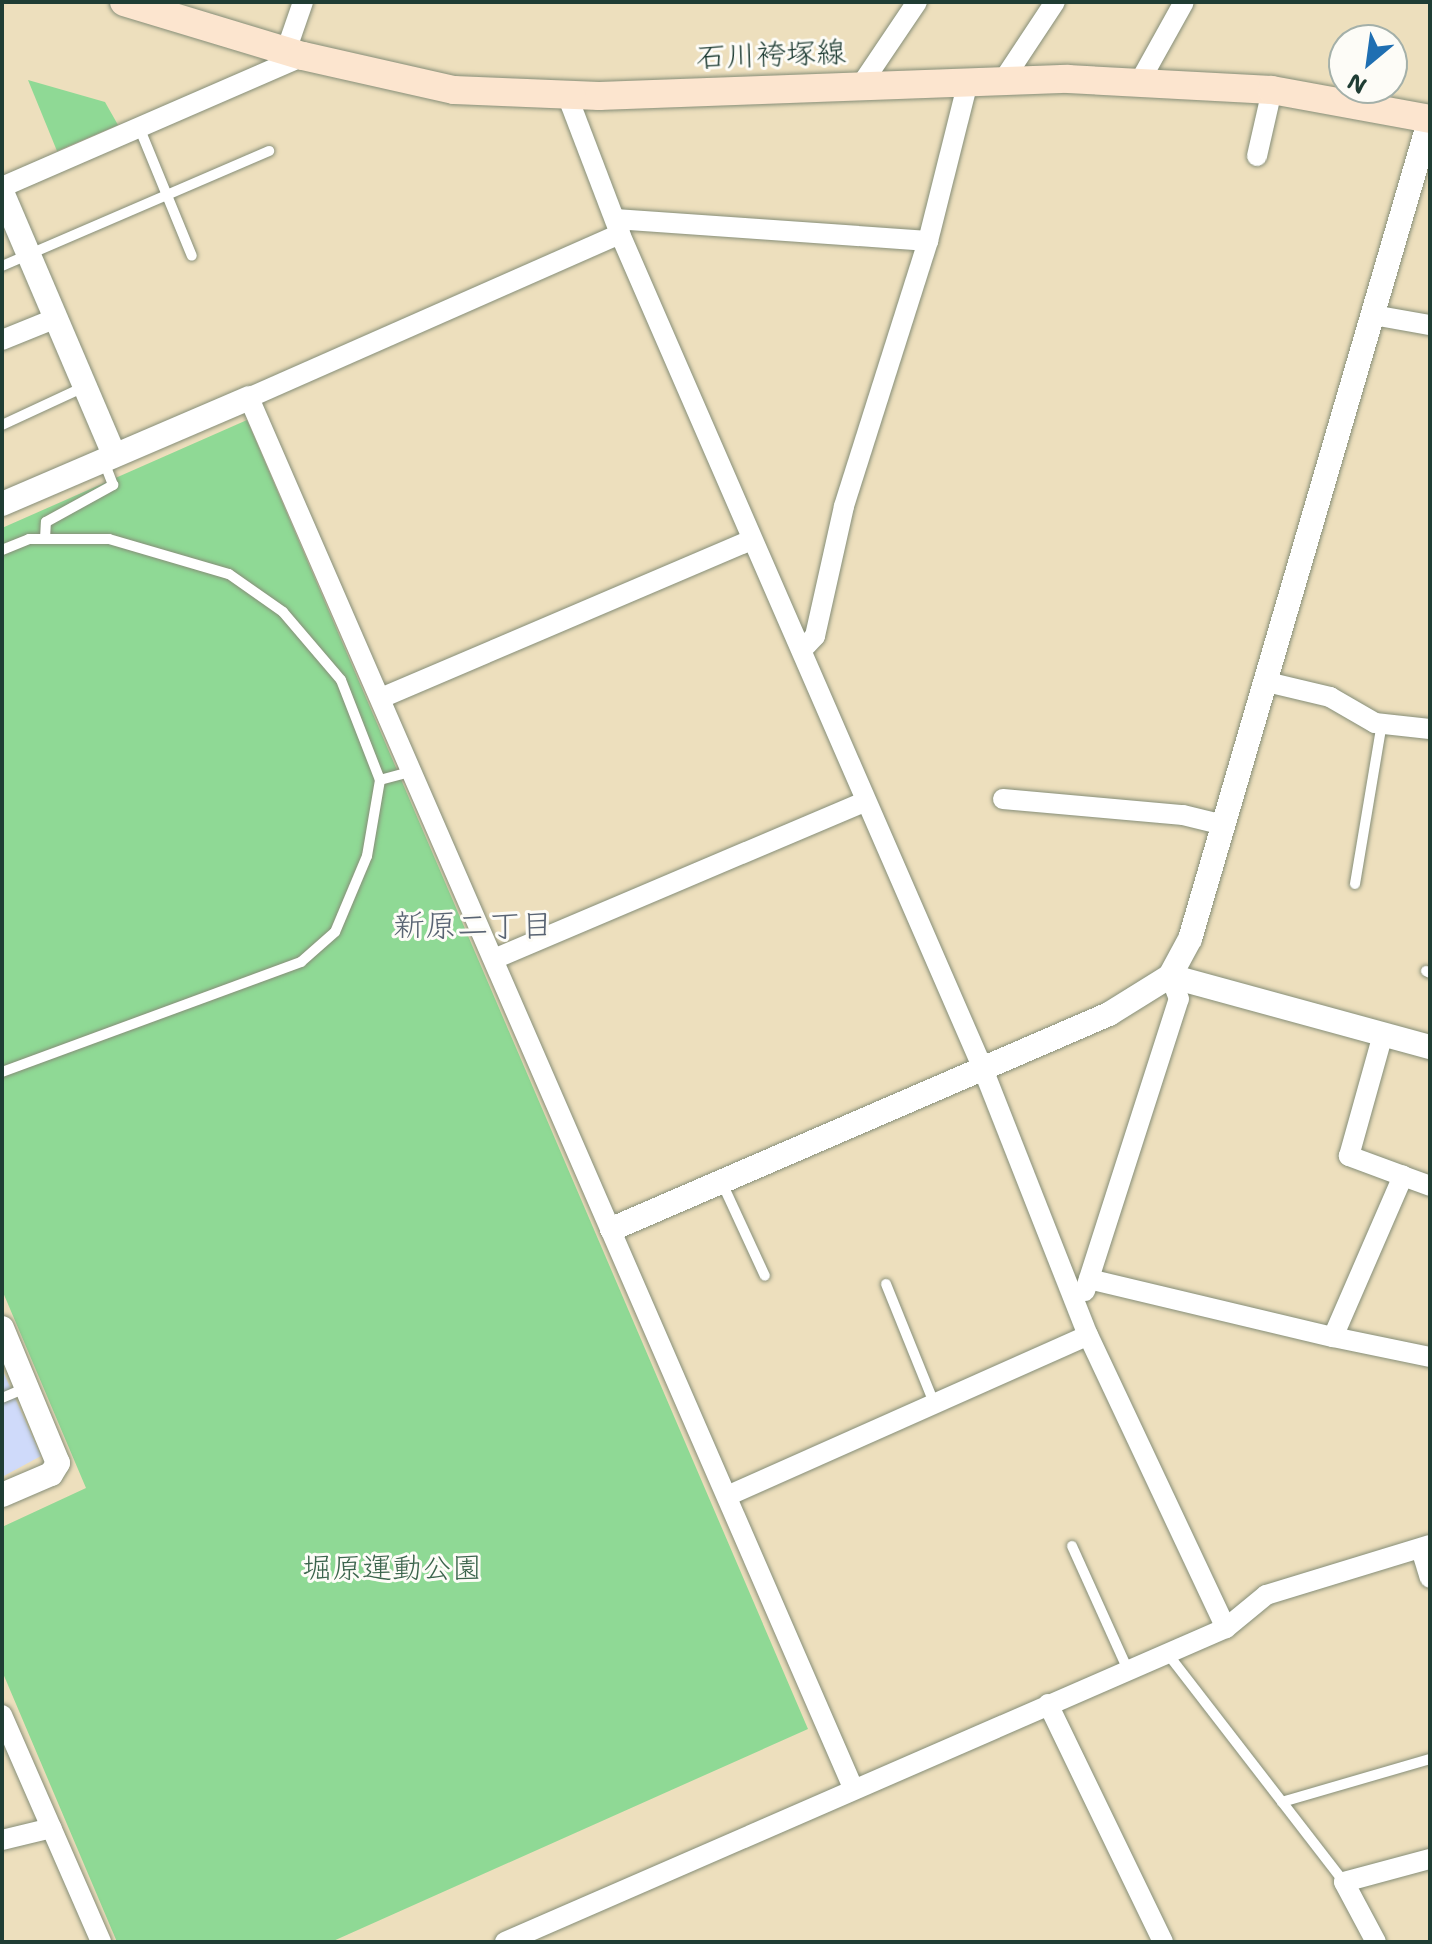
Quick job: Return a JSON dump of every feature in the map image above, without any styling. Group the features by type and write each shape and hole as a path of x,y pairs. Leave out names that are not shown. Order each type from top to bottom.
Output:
{"main road":[{"name":"石川袴塚線","path":"124,2 294,54 454,90 567,95 1004,79 1140,81 1272,90 1430,118"}],"street":[{"path":"108,458 84,387 2,190 294,54 303,2"},
{"path":"861,85 917,2"},
{"path":"1004,79 1055,2"},
{"path":"1140,81 1184,2"},
{"path":"802,650 815,636 844,506 928,241 968,82"},
{"path":"1257,156 1272,90"},
{"path":"567,95 618,227 751,540 802,650 864,802 983,1069 1088,1335 1226,1628"},
{"path":"612,1229 1109,1014 1170,976 1190,939 1430,118"},
{"path":"2,504 249,398 618,227 928,241"},
{"path":"1373,315 1430,325"},
{"path":"2,340 54,319"},
{"path":"249,398 853,1788"},
{"path":"381,698 751,540"},
{"path":"1267,682 1330,697 1382,723 1430,729"},
{"path":"1003,799 1183,815 1224,825"},
{"path":"494,959 864,802"},
{"path":"1170,976 1430,1047"},
{"path":"1078,1309 1179,999 1170,976"},
{"path":"1383,1034 1349,1156 1430,1186"},
{"path":"1333,1337 1403,1176"},
{"path":"1089,1279 1430,1357"},
{"path":"2,1328 58,1465 2,1495"},
{"path":"727,1496 1088,1335"},
{"path":"505,1942 1226,1628 1266,1595 1426,1547 1430,1578"},
{"path":"1048,1704 1163,1942"},
{"path":"2,1715 101,1942"},
{"path":"2,1840 52,1828"},
{"path":"1376,1942 1344,1882 1430,1859"}],"lane":[{"path":"139,127 192,256"},
{"path":"2,266 269,151"},
{"path":"2,425 84,387"},
{"path":"45,539 46,522 113,485 108,458"},
{"path":"2,550 45,539 109,539 170,554 251,589 283,612 341,680 380,780 367,856 335,932 301,962 2,1072"},
{"path":"1355,884 1382,723"},
{"path":"380,780 413,771"},
{"path":"721,1181 765,1276"},
{"path":"886,1284 934,1403"},
{"path":"2,1398 28,1388"},
{"path":"1072,1546 1128,1670"},
{"path":"1167,1653 1344,1882"},
{"path":"1282,1802 1430,1759"}],"shaded area":[{"path":"2,1369 41,1456 2,1477"}],"green space":[{"path":"28,80 105,102 118,125 57,151"},
{"name":"堀原運動公園","path":"247,420 808,1729 331,1942 117,1942 2,1671 2,1527 86,1488 2,1290 2,528"}],"district":[{"name":"新原二丁目","path":"473,925"}]}
